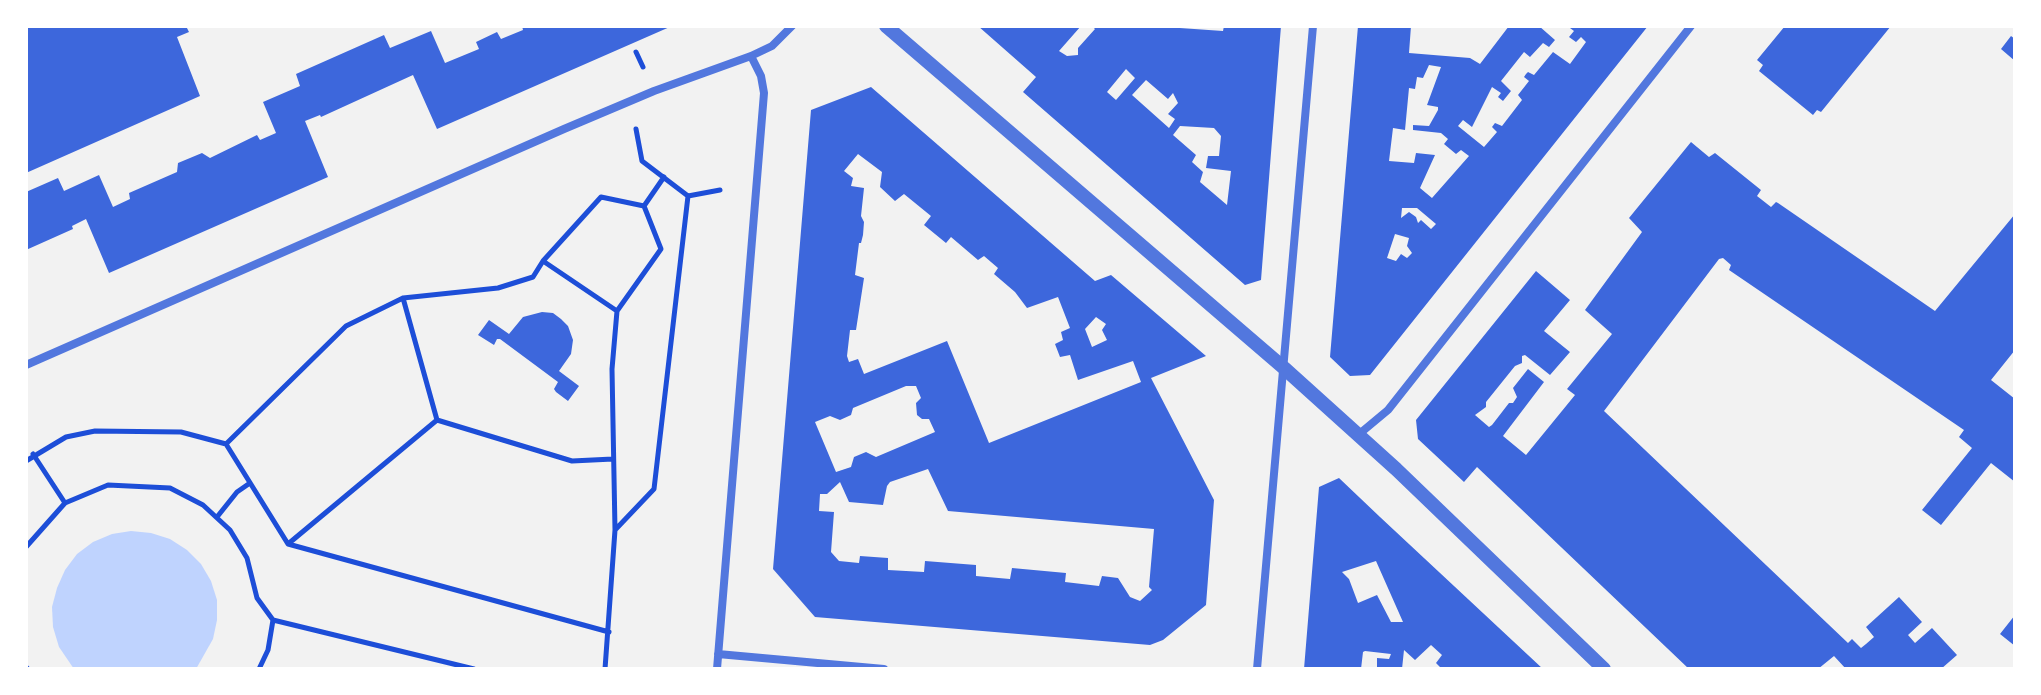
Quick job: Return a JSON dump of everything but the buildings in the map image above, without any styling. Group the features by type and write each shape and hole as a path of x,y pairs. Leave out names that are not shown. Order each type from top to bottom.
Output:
{"street":[{"path":"26,365 564,129 654,91 751,56 772,46 792,26"},
{"path":"886,26 1284,368 1604,669"},
{"path":"1257,669 1313,26"},
{"path":"1358,435 1394,403 1691,26"},
{"path":"717,669 764,93 761,76 751,56"},
{"path":"718,654 884,669"}],"path":[{"path":"636,52 646,72"},
{"path":"636,129 642,161 688,196 720,190"},
{"path":"644,206 664,177"},
{"path":"615,530 654,489 688,196"},
{"path":"226,444 346,326 403,298 498,288 533,277 543,261 601,197 644,206"},
{"path":"605,669 615,530 612,369 617,311 661,249 644,206"},
{"path":"543,261 617,311"},
{"path":"403,298 437,420"},
{"path":"437,420 572,461 613,459"},
{"path":"288,544 437,420"},
{"path":"26,461 33,454 66,437 95,431 181,432 226,444 288,544 609,632"},
{"path":"33,454 65,503"},
{"path":"217,517 237,492 250,483"},
{"path":"26,547 65,503 108,485 170,488 203,505 230,530 247,558 257,598 273,620 474,669"},
{"path":"259,669 268,650 273,620"}],"water":[{"path":"131,531 170,539 201,564 211,581 217,600 217,620 213,639 196,669 74,669 59,647 53,627 52,607 65,570 77,554 93,542 112,534"}]}
